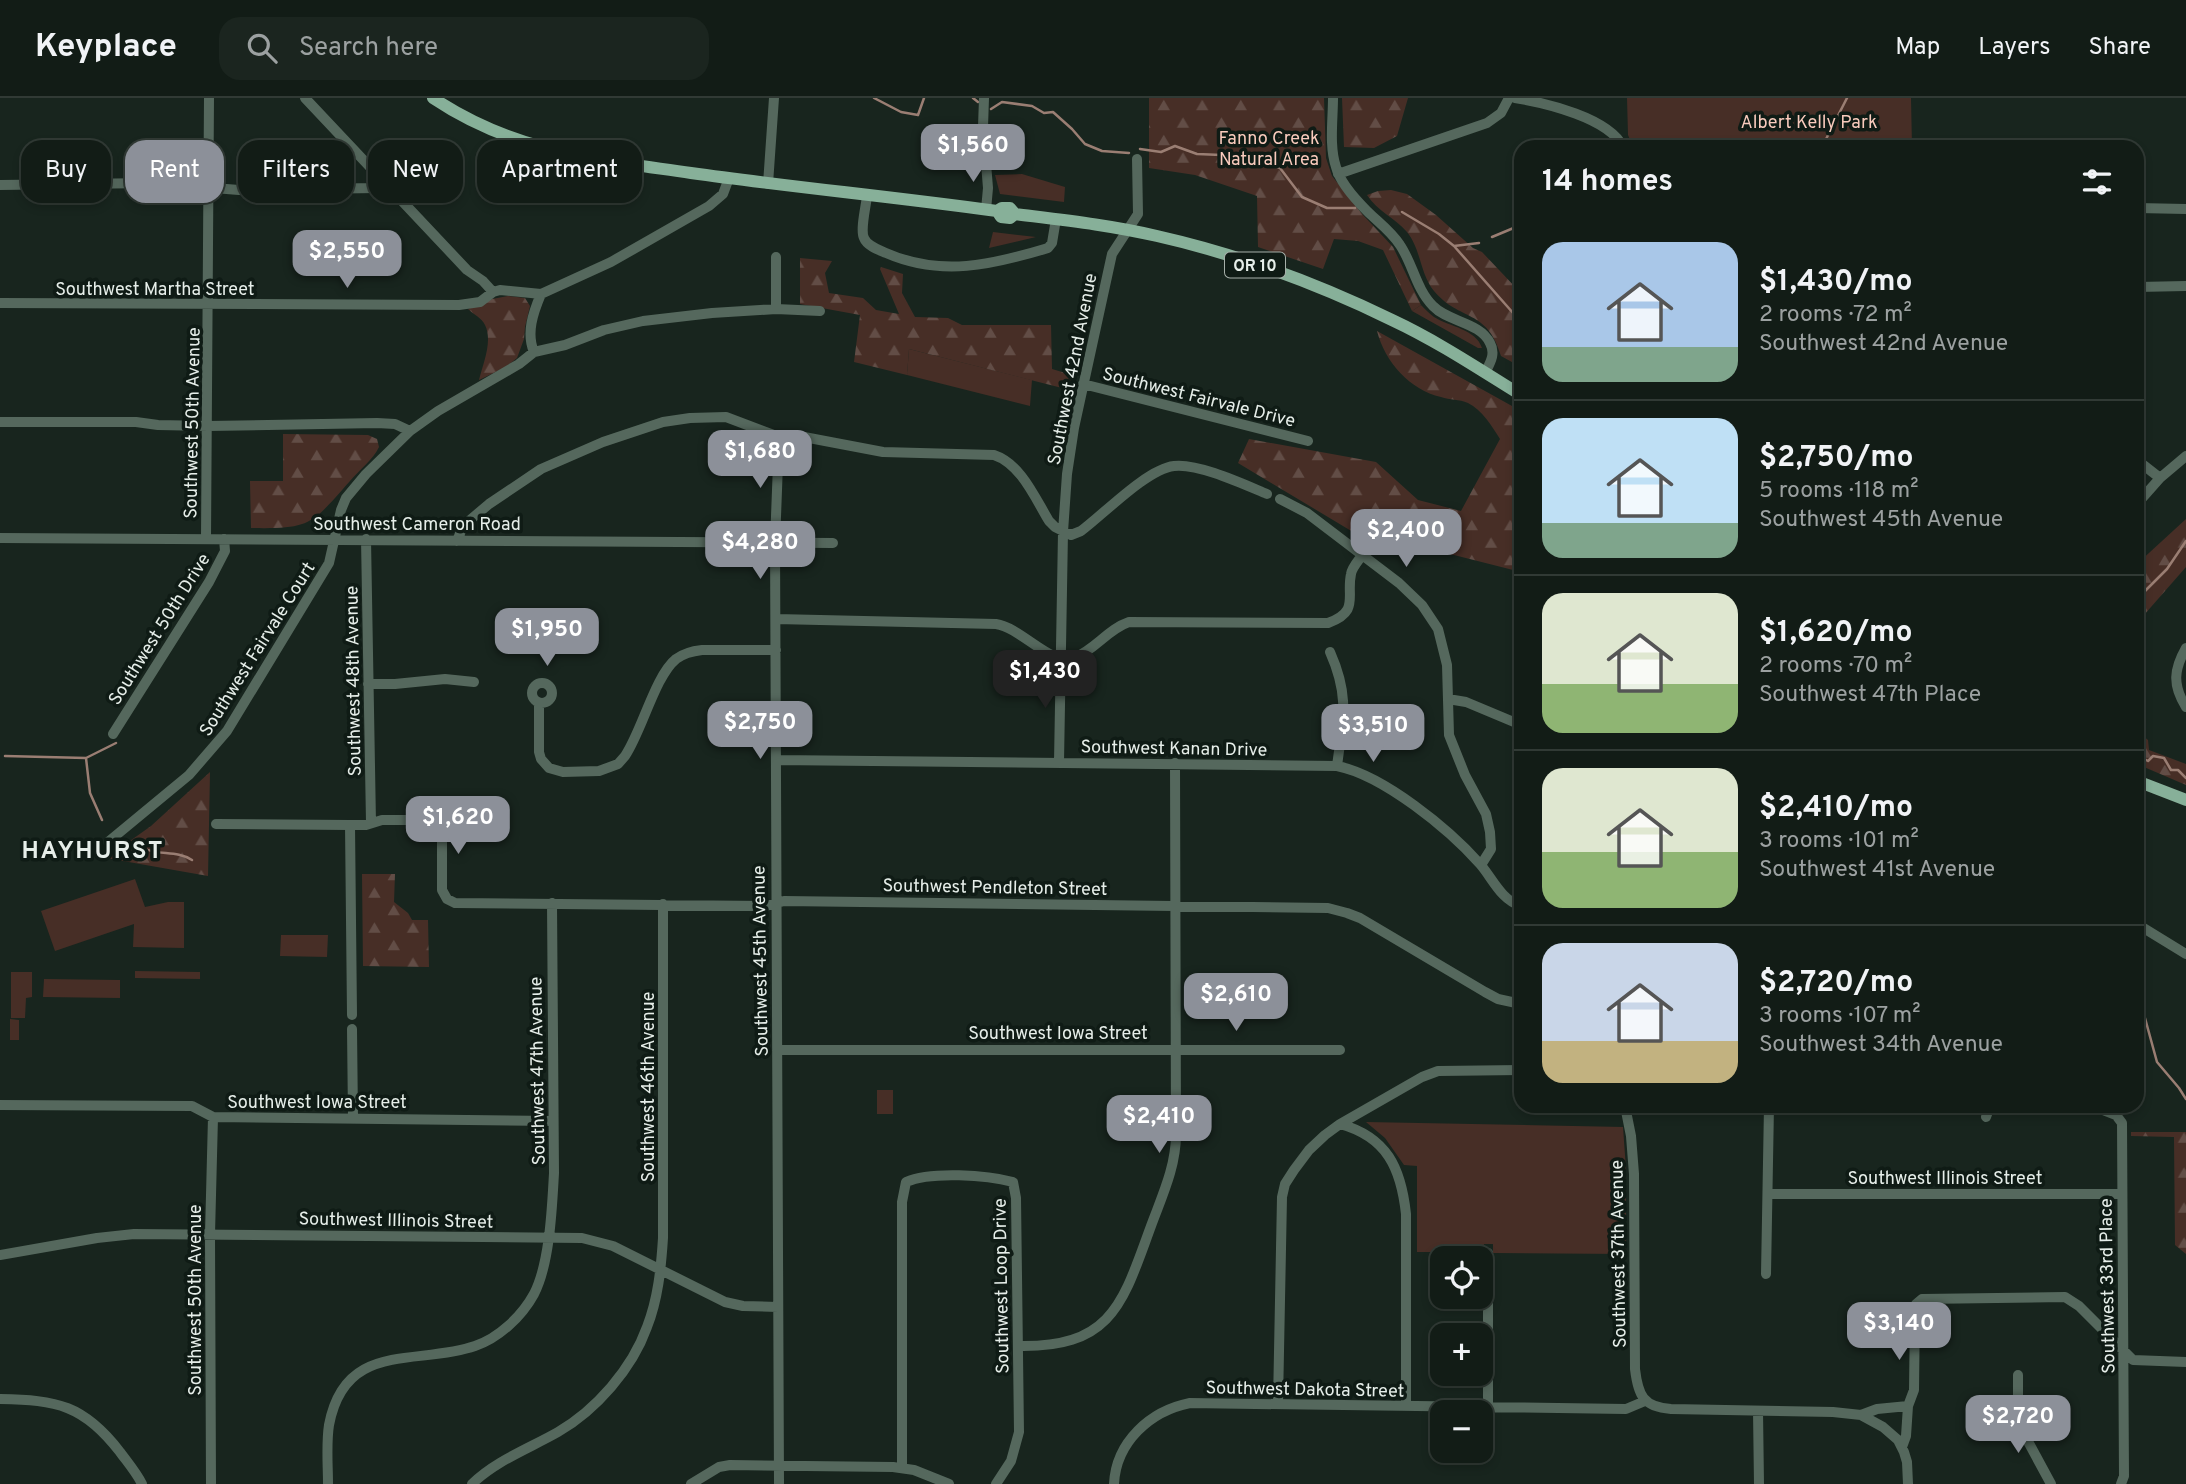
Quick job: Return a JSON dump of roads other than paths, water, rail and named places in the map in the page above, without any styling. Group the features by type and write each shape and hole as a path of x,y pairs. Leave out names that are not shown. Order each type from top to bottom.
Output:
{"main road":[{"name":"OR 10","path":"433,98 489,130 543,148 593,159 768,184 992,211 1001,217 1010,218 1015,214 1056,219 1160,237 1239,259 1334,294 1402,325 1514,391"},
{"path":"2144,784 2186,800"}],"street":[{"name":"Southwest 50th Avenue","path":"209,98 209,140"},
{"path":"304,98 368,164"},
{"path":"768,184 775,98"},
{"path":"984,98 983,127 992,211"},
{"path":"1333,98 1334,156 1338,174 1355,198 1392,232 1430,304 1488,339 1493,348 1493,356 1485,373"},
{"path":"1338,174 1487,123 1501,113 1509,98"},
{"path":"1515,98 1564,110 1598,124 1618,140"},
{"name":"Southwest 42nd Avenue","path":"1059,762 1063,532 1070,450 1112,254 1139,210 1137,159"},
{"path":"534,352 530,343 530,332 541,294 611,262 709,206 723,194 729,178"},
{"path":"0,185 125,183"},
{"path":"224,189 368,188"},
{"path":"867,196 863,233 868,244 896,257 932,267 977,265 1048,248 1054,237 1056,219"},
{"name":"Southwest 50th Avenue","path":"206,539 208,203"},
{"path":"405,203 467,270 493,292"},
{"path":"2144,208 2186,209"},
{"path":"776,257 776,309"},
{"path":"2144,287 2186,286"},
{"name":"Southwest Martha Street","path":"0,303 459,305 480,302 500,290 541,294"},
{"name":"Southwest Fairvale Court","path":"108,842 189,775 226,731 329,563 341,510 353,488 410,432 438,411 519,364 534,352 565,345 604,330 643,321 712,313 776,309 820,311"},
{"name":"Southwest Fairvale Drive","path":"1083,384 1308,441"},
{"path":"457,541 463,526 541,469 603,442 639,430 676,420 717,415 735,419 779,437 804,437 883,452 994,455 1016,469 1049,521 1071,535 1081,531 1149,477 1170,466 1191,467 1267,494"},
{"path":"0,422 136,422 208,426 377,423 395,424 410,432"},
{"name":"Southwest 45th Avenue","path":"779,437 775,542 779,1484"},
{"path":"2144,496 2186,456"},
{"path":"2144,465 2160,478"},
{"path":"1280,499 1307,513 1363,554 1408,591 1433,620 1444,647 1447,665 1448,735 1486,814 1490,832 1491,849 1481,865"},
{"name":"Southwest Cameron Road","path":"0,538 833,543"},
{"name":"Southwest 50th Drive","path":"113,734 209,582 225,551 224,539"},
{"name":"Southwest 48th Avenue","path":"366,539 371,823"},
{"path":"776,619 996,624 1015,630 1044,651 1062,659 1077,657 1120,625 1129,622 1328,624 1341,617 1350,604 1351,574 1363,554"},
{"path":"2186,648 2176,669 2177,687 2186,707"},
{"path":"539,704 539,752 546,765 555,771 563,772 604,770 618,765 625,757 664,674 680,656 702,650 776,650"},
{"path":"1330,652 1338,670 1344,697 1337,766"},
{"path":"368,684 445,679 474,682"},
{"path":"1448,699 1466,702 1514,721"},
{"name":"Southwest Kanan Drive","path":"776,760 1337,766 1365,777 1438,822 1481,865 1508,900 1514,903"},
{"path":"1018,1346 1056,1345 1074,1339 1107,1319 1122,1299 1169,1179 1177,1134 1175,763"},
{"name":"Southwest Pendleton Street","path":"442,820 442,890 447,899 456,903 766,906 784,901 1320,908 1342,911 1371,924 1492,996 1514,1002"},
{"path":"216,824 351,825 382,821 467,820 477,824"},
{"path":"351,825 352,1016"},
{"name":"Southwest 47th Avenue","path":"328,1484 329,1426 343,1389 356,1376 382,1360 476,1346 496,1335 523,1311 535,1293 548,1238 554,1185 552,904"},
{"name":"Southwest 46th Avenue","path":"472,1484 483,1473 581,1416 619,1377 647,1328 661,1269 664,1209 663,904"},
{"path":"2144,928 2186,954"},
{"path":"352,1029 353,1118"},
{"name":"Southwest Iowa Street","path":"777,1050 1340,1050"},
{"path":"1278,1403 1282,1197 1285,1184 1309,1150 1339,1124 1429,1073 1514,1070"},
{"name":"Southwest Iowa Street","path":"0,1105 192,1106 213,1117 553,1121"},
{"name":"Southwest 37th Avenue","path":"1626,1113 1634,1174 1635,1369 1639,1392 1645,1401"},
{"path":"1766,1274 1769,1113"},
{"path":"1986,1117 1987,1113"},
{"name":"Southwest 33rd Place","path":"2111,1113 2122,1123 2124,1476 2121,1484"},
{"name":"Southwest 50th Avenue","path":"211,1484 210,1234 213,1117"},
{"path":"1339,1124 1367,1134 1390,1159 1399,1177 1406,1214 1406,1406"},
{"name":"Southwest Loop Drive","path":"902,1468 902,1202 906,1182 925,1177 983,1176 1013,1182 1017,1206 1019,1432 1011,1461 996,1484"},
{"name":"Southwest Illinois Street","path":"1768,1194 2122,1194"},
{"name":"Southwest Illinois Street","path":"0,1255 124,1234 582,1238 598,1241 725,1301 743,1306 778,1307"},
{"path":"1908,1484 1907,1462 1902,1447 1906,1436 1908,1406 1914,1391 1915,1308 1918,1301 1928,1298 2065,1297 2079,1306 2124,1353 2138,1362 2186,1362"},
{"path":"1488,1309 1488,1400"},
{"path":"2018,1376 2018,1423 2051,1484"},
{"path":"0,1399 47,1402 84,1416 107,1435 137,1473 142,1484"},
{"name":"Southwest Dakota Street","path":"1493,1408 1626,1409 1645,1401 1664,1408 1841,1412 1861,1415 1877,1422 1892,1434 1902,1447"},
{"name":"Southwest Dakota Street","path":"1114,1484 1119,1460 1128,1443 1142,1427 1161,1413 1190,1403 1430,1407"},
{"path":"1861,1415 1877,1409 1908,1406"},
{"path":"1758,1410 1759,1484"},
{"path":"691,1484 719,1467 730,1465 902,1468 949,1484"}],"waterway":[{"path":"874,98 901,112 918,115 924,98"},
{"path":"973,98 978,102"},
{"path":"1826,140 1847,98"},
{"path":"991,109 1002,102 1032,106 1044,113 1053,112 1085,144 1102,151 1129,153"},
{"path":"1140,149 1161,152 1175,146 1197,154 1246,156 1280,168 1302,197 1327,208 1355,208"},
{"path":"1402,212 1454,246 1514,314"},
{"path":"1492,237 1514,228"},
{"path":"1454,246 1479,243"},
{"path":"2144,592 2167,569 2186,541"},
{"path":"5,756 86,758 116,743"},
{"path":"2144,759 2148,761 2153,756 2164,758 2171,770 2178,770 2186,778"},
{"path":"86,758 90,793 102,820"},
{"path":"120,843 136,851 143,848 192,860"},
{"path":"2144,1015 2157,1062 2186,1099"}],"district":[{"name":"HAYHURST","path":"93,850"}],"park label":[{"name":"Albert Kelly Park","path":"1809,122"},
{"name":"Fanno Creek Natural Area","path":"1269,148"}]}
